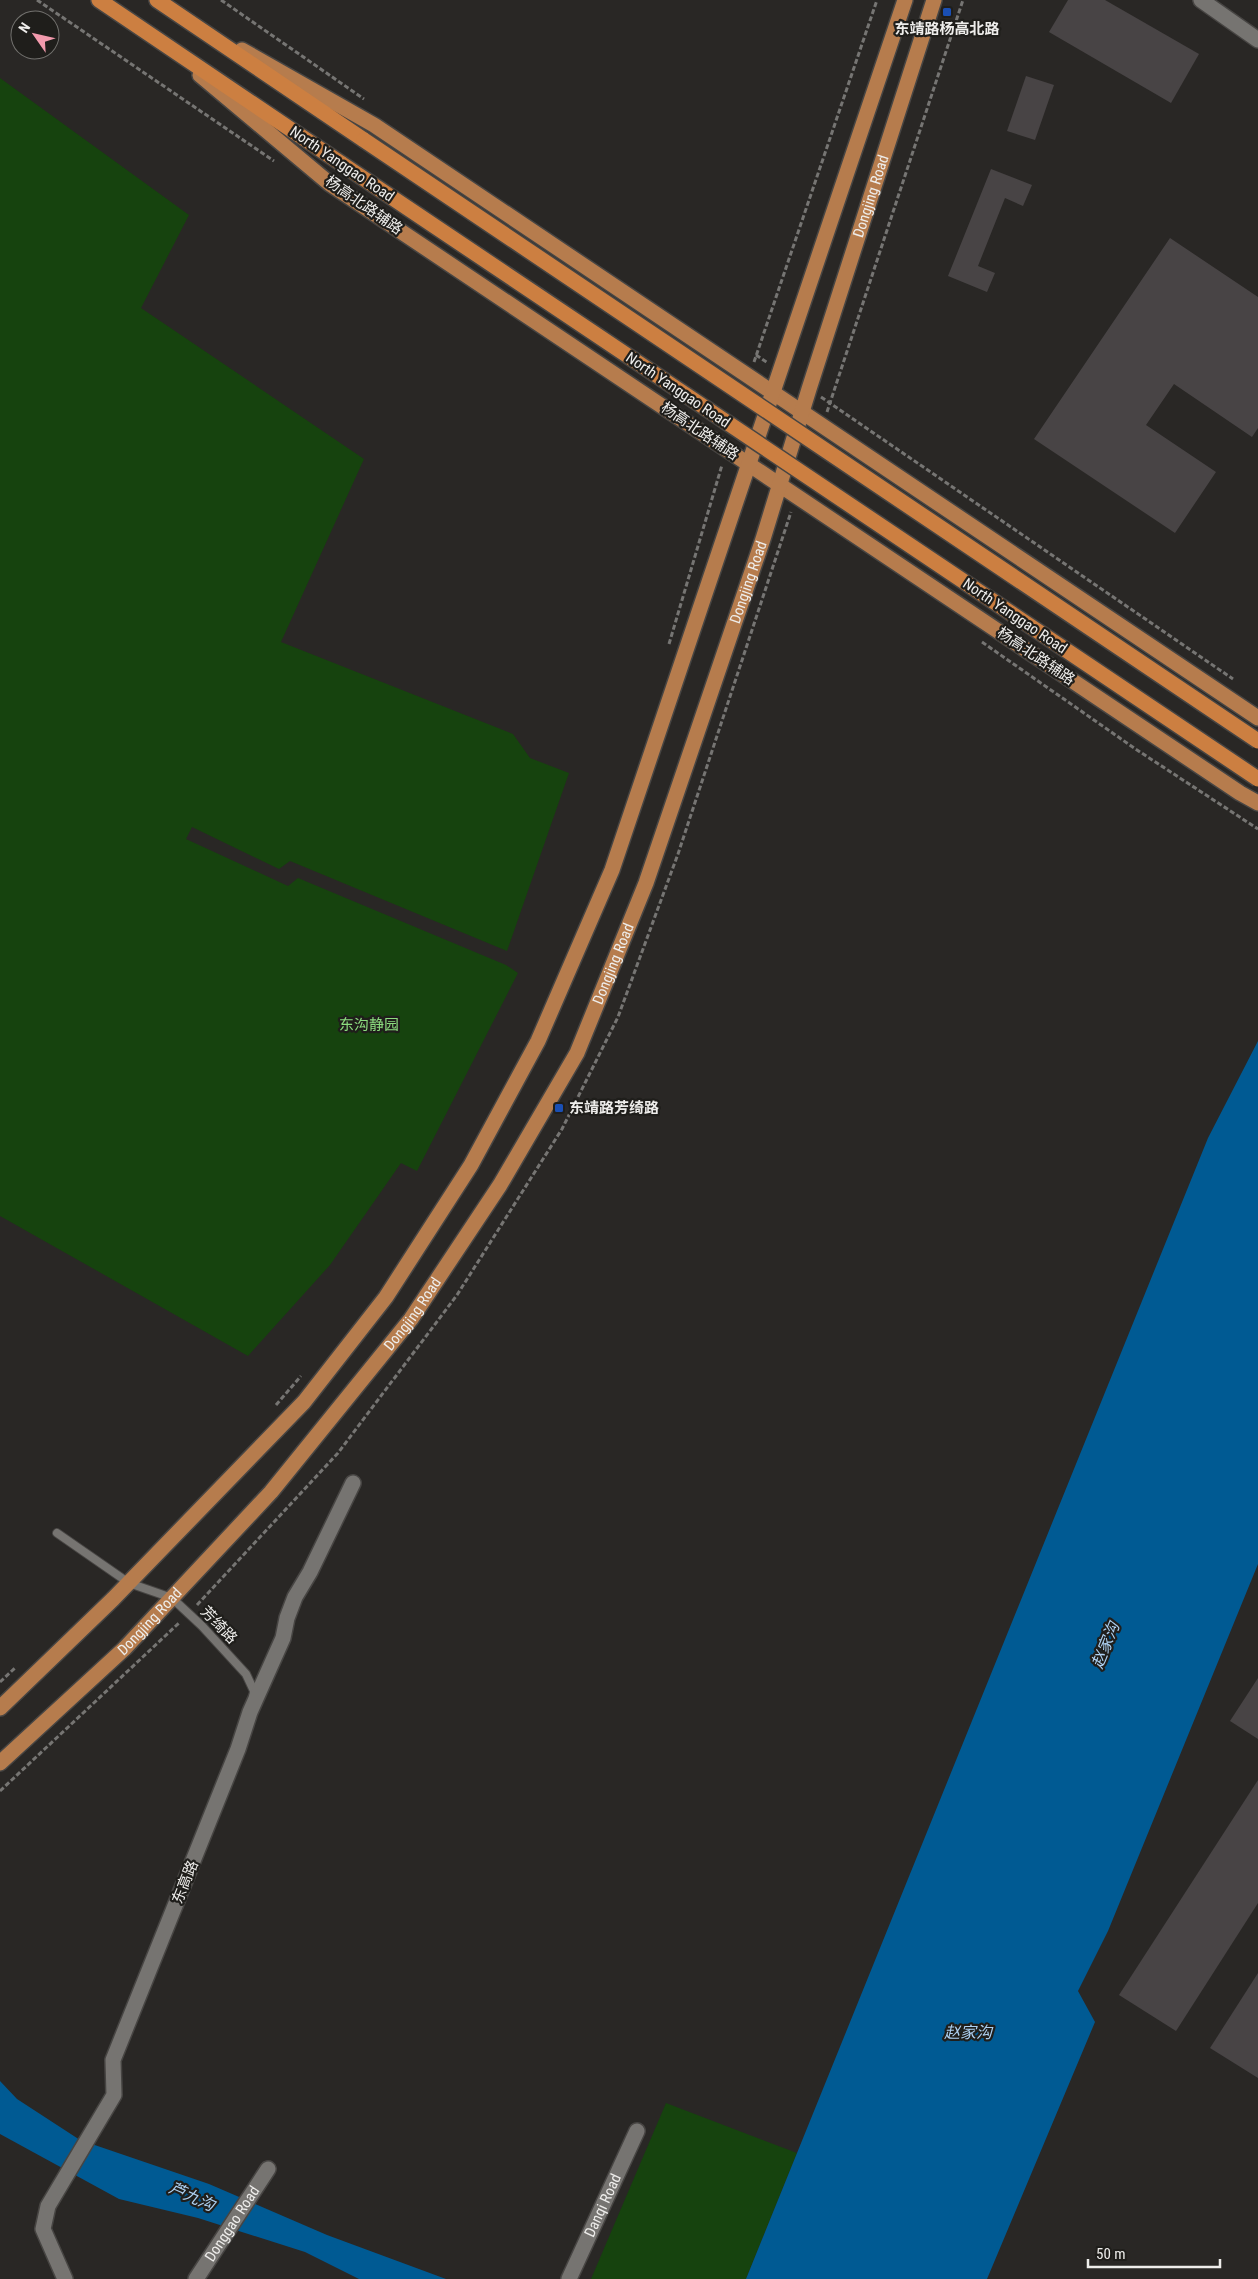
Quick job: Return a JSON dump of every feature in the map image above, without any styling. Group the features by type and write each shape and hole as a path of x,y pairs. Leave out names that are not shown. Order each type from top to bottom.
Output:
{"highway":[{"name":"North Yanggao Road","path":"99,0 1258,779"},
{"name":"North Yanggao Road","path":"157,0 1258,741"}],"main road":[{"name":"Dongjing Road","path":"0,1708 129,1582 304,1402 386,1298 471,1165 538,1041 612,870 745,470 773,394 905,0"},
{"name":"Dongjing Road","path":"0,1763 125,1648 272,1492 411,1319 500,1185 573,1061 646,883 781,485 809,389 934,0"},
{"path":"174,12 374,125 1258,718"},
{"name":"杨高北路辅路","path":"157,38 330,184 727,449 745,470 781,485 1240,793 1258,803"}],"street":[{"path":"1201,0 1258,40"},
{"name":"东高路","path":"66,2279 43,2229 48,2206 114,2095 113,2060 234,1759 250,1712 283,1638 287,1618 295,1597 310,1572 354,1483"},
{"name":"Danqi Road","path":"569,2279 637,2131"},
{"name":"Donggao Road","path":"196,2279 268,2169"}],"lane":[{"name":"芳绮路","path":"58,1533 129,1582 172,1598 202,1626 246,1674 254,1691 250,1712"}],"path":[{"path":"750,378 877,0"},
{"path":"668,649 727,449"},
{"path":"1233,812 1258,829"},
{"path":"275,1406 308,1369"},
{"path":"0,1682 20,1664"}],"green space":[{"name":"东沟静园","path":"0,78 189,215 141,308 364,459 281,642 513,734 530,758 569,773 507,951 290,861 279,869 192,827 186,839 288,886 298,878 506,965 518,973 417,1171 401,1163 330,1265 248,1356 0,1216"},
{"path":"666,2103 797,2153 746,2279 591,2279"}],"water":[{"name":"赵家沟","path":"1258,1041 1258,1564 1108,1931 1078,1991 1095,2022 987,2279 746,2279 1208,1138"},
{"name":"芦九沟","path":"0,2081 17,2099 80,2140 209,2184 327,2235 446,2279 359,2279 305,2252 198,2218 119,2199 0,2134"}],"building":[{"path":"1068,0 1105,0 1199,54 1171,103 1049,32"},
{"path":"1026,76 1054,85 1035,140 1007,131"},
{"path":"991,169 1032,185 1023,206 1005,198 978,266 995,273 987,292 948,276"},
{"path":"1170,238 1258,297 1258,428 1252,437 1174,384 1146,425 1216,472 1175,533 1034,439"},
{"path":"1258,1678 1258,1739 1230,1721"},
{"path":"1258,1780 1258,1903 1176,2031 1119,1995"},
{"path":"1258,1973 1258,2078 1210,2048"}],"place":[{"name":"东靖路杨高北路","path":"947,12"},
{"name":"东靖路芳绮路","path":"559,1108"}]}
